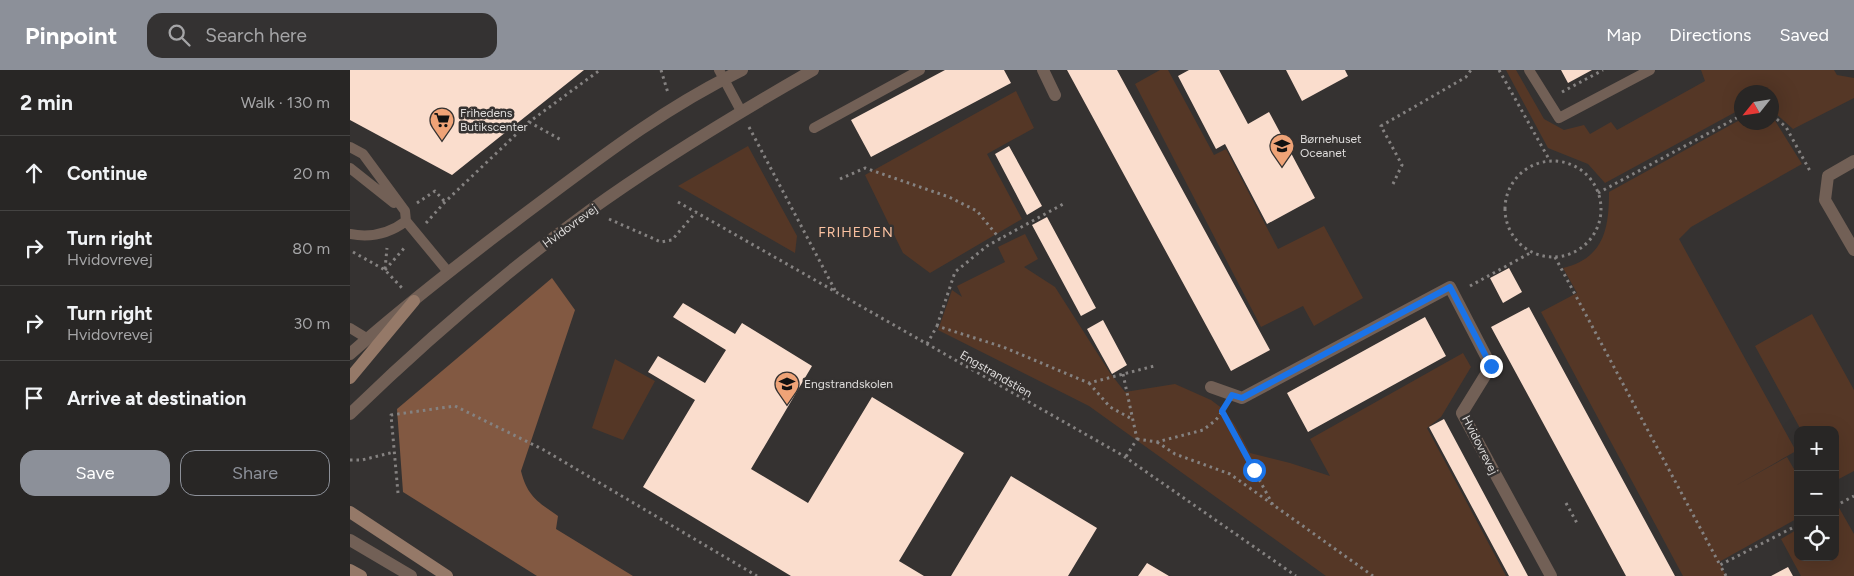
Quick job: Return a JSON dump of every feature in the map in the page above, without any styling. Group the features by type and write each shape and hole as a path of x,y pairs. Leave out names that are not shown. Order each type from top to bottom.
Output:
{"main road":[{"path":"350,378 414,301"},
{"path":"350,512 447,576"},
{"path":"350,570 361,576"}],"street":[{"path":"350,354 508,226 626,138 721,75 742,70"},
{"name":"Hvidovrevej","path":"350,414 399,366 453,318 591,210 669,156 741,111 813,70"},
{"path":"1042,70 1055,95"},
{"path":"1854,161 1828,176 1826,189 1826,200 1854,250"},
{"path":"1211,387 1242,398 1450,287 1454,295"},
{"name":"Hvidovrevej","path":"1454,295 1491,366 1462,413 1551,576"},
{"path":"350,540 411,576"}],"lane":[{"path":"814,128 920,70"},
{"path":"1529,70 1559,118 1650,70"},
{"path":"721,75 741,111"},
{"path":"350,147 363,154 417,233 449,273"},
{"path":"350,168 405,216"},
{"path":"350,234 370,236 383,234 396,228 405,216"},
{"path":"350,328 368,339"}],"path":[{"path":"445,202 529,122 600,70"},
{"path":"1393,184 1402,164 1381,126 1466,78 1471,70"},
{"path":"1499,70 1550,162"},
{"path":"1565,91 1604,70"},
{"path":"741,111 836,292"},
{"path":"1598,193 1734,119"},
{"path":"1779,121 1786,127 1810,172 1826,189"},
{"path":"529,122 563,141"},
{"path":"1550,162 1560,162 1579,169 1587,176 1598,193 1600,212 1595,232 1586,244 1574,252 1555,257 1539,255 1518,242 1509,228 1505,206 1507,194 1512,184 1528,168 1550,162"},
{"path":"840,179 865,168 949,197 977,211 1000,239"},
{"name":"Engstrandstien","path":"678,202 1125,458 1296,576"},
{"path":"927,344 937,326 954,272 987,246 1065,202"},
{"path":"591,210 660,242 672,240 696,212"},
{"path":"350,251 385,270 414,301"},
{"path":"1454,295 1532,252"},
{"path":"1555,257 1726,576"},
{"path":"937,326 1003,347 1090,383 1110,407 1132,419"},
{"path":"1090,383 1154,366"},
{"path":"1123,374 1137,439 1125,458"},
{"path":"1137,439 1157,442 1203,430 1216,420 1232,395"},
{"path":"398,493 391,415 455,406 544,450 757,576"},
{"path":"1222,411 1274,507"},
{"path":"1157,442 1175,454 1230,474 1372,576"},
{"path":"350,460 362,460 394,452"},
{"path":"1839,504 1854,496"},
{"path":"1566,503 1578,525"},
{"path":"1720,565 1794,527"}],"shaded area":[{"path":"1160,70 1168,70 1214,155 1226,149 1278,249 1324,226 1363,298 1314,326 1303,306 1261,327 1135,84"},
{"path":"1506,70 1516,70 1544,119 1564,130 1584,125 1590,134 1611,122 1617,130 1705,81 1701,70 1834,70 1837,75 1854,78 1854,98 1793,129 1779,116 1779,85 1734,85 1734,113 1605,183 1588,164 1548,148"},
{"path":"1016,91 1034,128 987,154 1022,219 930,273 903,253 865,175"},
{"path":"1734,123 1734,130 1779,130 1779,127 1802,164 1691,227 1679,239 1794,447 1794,452 1735,486 1787,457 1794,469 1794,520 1719,562 1726,576 1683,576 1541,312 1577,293 1563,268 1577,263 1596,249 1605,230 1608,218 1609,192"},
{"path":"748,146 797,236 795,253 678,186"},
{"path":"1025,234 1038,259 1024,267 1055,287 1110,373 1125,392 1175,384 1211,400 1223,409 1235,425 1250,453 1330,476 1310,439 1463,353 1471,367 1441,417 1427,428 1506,576 1326,576 1089,406 938,330 952,290 962,297 957,286 1005,262 998,247"},
{"path":"552,278 575,310 521,471 523,480 534,498 558,516 556,529 633,576 537,576 403,492 397,409"},
{"path":"1812,314 1854,390 1854,471 1839,479 1839,426 1799,426 1755,346"},
{"path":"615,359 655,381 623,440 592,428"},
{"path":"1839,508 1854,534 1854,576 1801,576 1781,539 1794,531 1794,561 1839,561"}],"building":[{"name":"Frihedens Butikscenter","path":"350,70 584,70 452,175 350,120"},
{"path":"945,70 1004,70 1011,83 871,157 851,120"},
{"path":"1067,70 1117,70 1270,350 1231,371"},
{"path":"1189,70 1219,70 1248,124 1269,112 1315,198 1267,224 1225,144 1216,149 1178,76"},
{"path":"1286,70 1345,70 1348,76 1302,101"},
{"path":"1561,70 1592,70 1568,83"},
{"path":"1009,146 1042,206 1027,215 995,154"},
{"path":"1047,217 1096,308 1081,316 1032,225"},
{"path":"1509,268 1522,292 1503,303 1490,278"},
{"path":"683,303 735,334 742,323 812,366 751,469 808,503 872,397 964,453 899,561 924,576 791,576 643,487 695,400 648,372 658,356 705,383 726,350 673,317"},
{"path":"1529,307 1675,576 1626,576 1491,327"},
{"path":"1425,317 1446,356 1308,432 1287,393"},
{"path":"1103,320 1127,365 1112,374 1087,329"},
{"path":"1444,419 1528,576 1509,576 1429,427"},
{"path":"1011,476 1097,528 1068,576 951,576"},
{"path":"1147,563 1169,576 1138,576"},
{"path":"1788,567 1793,576 1771,576"}],"place":[{"name":"Frihedens Butikscenter","path":"442,141"},
{"name":"Børnehuset Oceanet","path":"1282,167"},
{"name":"Engstrandskolen","path":"787,405"}],"district":[{"name":"FRIHEDEN","path":"856,232"}],"route":[{"path":"1254,470 1222,411 1232,395 1242,398 1450,287 1491,366"}]}
